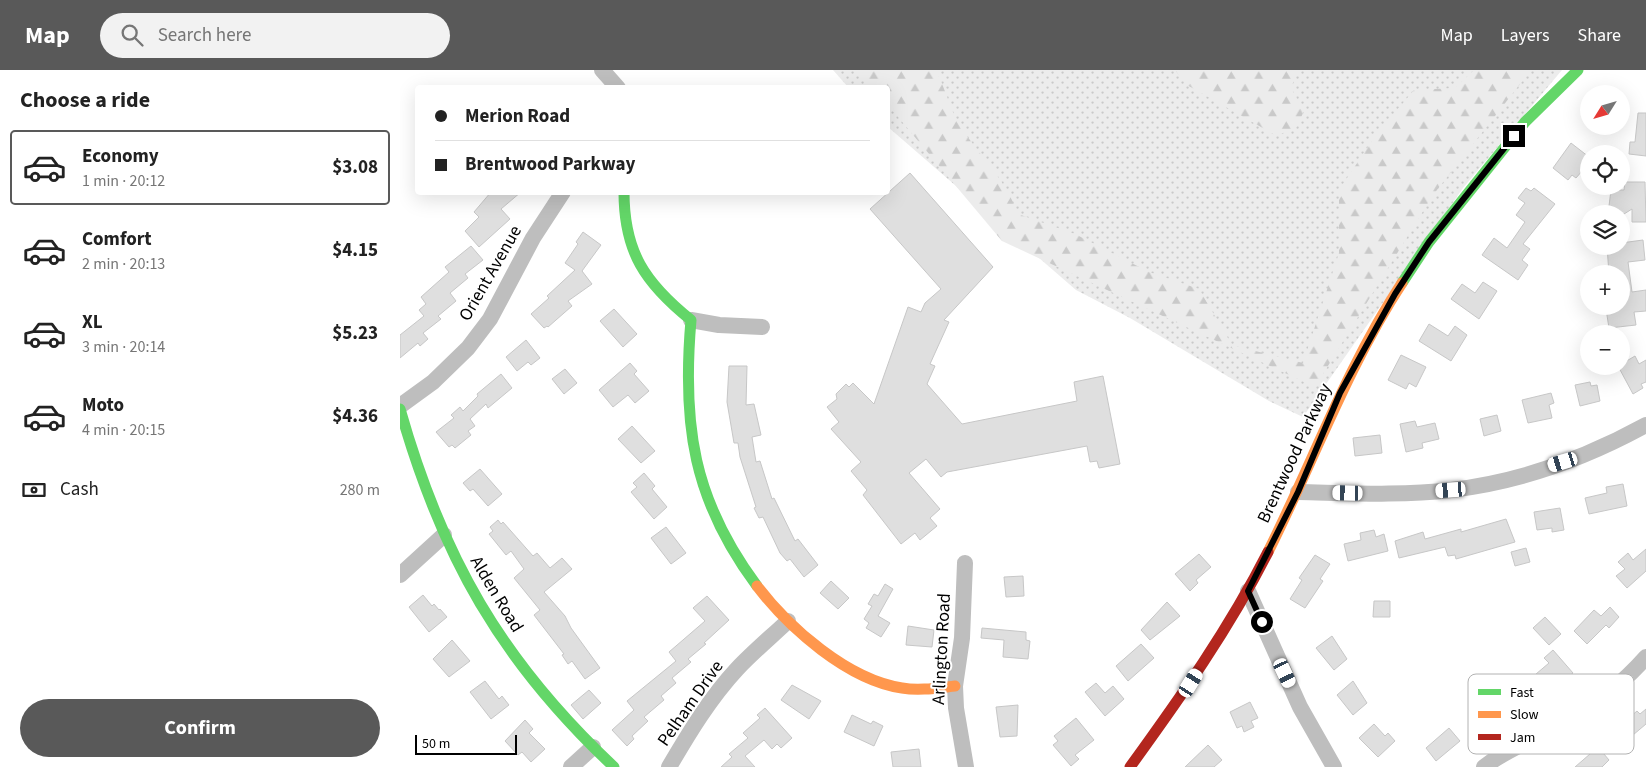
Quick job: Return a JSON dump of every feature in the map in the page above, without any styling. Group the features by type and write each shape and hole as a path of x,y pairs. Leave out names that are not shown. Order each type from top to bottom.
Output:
{"street":[{"path":"602,70 615,85"},
{"name":"Brentwood Parkway","path":"1130,767 1191,683 1248,591 1298,492 1340,393 1395,294 1424,249 1525,122 1578,70"},
{"name":"Orient Avenue","path":"400,408 433,382 479,333 490,318 533,238 561,195"},
{"path":"624,195 623,215 629,243 638,264 654,288 670,305 690,320 719,325 762,327"},
{"path":"690,320 686,380 693,448 703,483 724,534 741,565 764,596 788,621 821,649 848,668 879,683 910,690 955,686"},
{"name":"Alden Road","path":"400,408 409,447 444,535 478,601 536,685 614,767"},
{"path":"1298,492 1400,494 1451,490 1480,485 1509,479 1563,462 1618,441 1646,425"},
{"path":"400,575 444,535"},
{"name":"Arlington Road","path":"964,563 963,630 955,686 956,708 966,767"},
{"path":"1248,591 1300,707 1334,767"},
{"name":"Pelham Drive","path":"669,767 691,729 737,669 788,621"},
{"path":"1630,674 1646,657"},
{"path":"571,767 593,747"},
{"path":"1484,767 1503,754"}],"green space":[{"path":"833,70 1562,70 1463,188 1303,417 1269,401 1130,318 1076,290 890,129 890,85 846,85"},
{"path":"854,70 935,70 957,120 998,176 1018,214 1075,234 1149,272 1199,289 1232,345 1303,363 1339,253 1339,190 1376,135 1414,90 1455,88 1474,70 1531,70 1433,195 1315,387 1002,241 890,107 890,85 869,85"},
{"path":"1175,70 1298,70 1291,88 1304,111 1295,130 1275,135 1187,85"}],"building":[{"path":"1638,113 1646,113 1646,156 1630,154 1630,142 1635,142"},
{"path":"1571,143 1580,150 1580,173 1576,178 1572,175 1568,180 1553,168"},
{"path":"910,173 993,267 944,320 949,322 930,364 935,366 927,384 962,424 1077,401 1074,382 1103,376 1120,464 1099,468 1097,461 1090,462 1087,446 947,472 941,477 926,459 909,473 940,509 930,518 937,526 920,540 915,533 901,544 863,495 867,490 851,471 861,462 831,429 839,422 827,407 837,399 836,394 846,384 849,387 853,383 874,404 908,307 921,312 925,303 941,289 870,209 886,195 890,195 890,191"},
{"path":"1630,182 1645,182 1646,222 1632,222 1632,209 1630,210 1630,205 1609,205 1610,195 1630,195"},
{"path":"1526,188 1531,191 1534,188 1555,204 1523,244 1530,249 1522,260 1528,265 1518,280 1482,255 1494,238 1507,248 1525,222 1516,215 1525,203 1518,198"},
{"path":"488,195 517,195 501,209 510,219 479,247 465,231 479,217 474,212"},
{"path":"583,232 601,245 582,271 592,284 568,301 572,306 548,327 544,328 531,314 575,270 565,263 578,244 576,242"},
{"path":"1643,240 1645,260 1628,262 1628,265 1608,265 1608,255 1630,255 1630,242"},
{"path":"471,246 483,260 465,274 468,278 450,293 456,301 438,316 441,319 423,333 428,339 420,346 418,343 400,358 400,335 424,316 419,310 426,304 421,297 449,272 445,267"},
{"path":"1630,277 1632,292 1646,290 1646,311 1634,312 1636,325 1609,325 1607,315 1630,315"},
{"path":"1483,282 1497,291 1479,319 1451,299 1462,284 1475,293"},
{"path":"614,309 637,334 623,347 600,321"},
{"path":"1429,324 1448,336 1455,326 1467,335 1451,361 1419,341"},
{"path":"526,340 540,358 531,365 528,362 517,371 506,357"},
{"path":"1401,355 1426,367 1416,387 1409,383 1406,389 1388,380"},
{"path":"1635,356 1639,364 1646,360 1646,382 1641,384 1643,388 1633,394 1623,375 1630,375 1630,359"},
{"path":"630,363 637,371 634,374 649,391 635,403 628,395 613,407 599,390"},
{"path":"729,366 747,366 746,405 754,404 761,435 752,437 756,462 760,461 772,499 774,498 795,541 798,539 818,565 804,577 790,559 787,561 780,553 763,517 759,518 754,508 756,507 740,457 738,443 734,443 727,402"},
{"path":"565,369 577,383 564,394 552,379"},
{"path":"501,374 512,388 488,408 486,404 470,419 475,426 468,431 471,435 455,448 452,445 449,447 436,432 454,418 451,415 460,407 463,411 478,396 477,394"},
{"path":"1590,382 1591,386 1597,385 1600,401 1580,406 1575,385"},
{"path":"1551,393 1554,403 1549,405 1552,418 1528,423 1522,400"},
{"path":"1497,415 1501,431 1484,436 1480,419"},
{"path":"1415,421 1417,427 1435,423 1439,439 1422,443 1423,448 1406,452 1400,424"},
{"path":"632,426 655,451 641,463 618,439"},
{"path":"1380,435 1382,453 1355,456 1353,438"},
{"path":"480,469 502,494 488,506 473,489 470,491 463,483"},
{"path":"644,473 655,486 652,489 667,507 654,519 631,492 637,487 633,483"},
{"path":"1623,484 1627,506 1589,514 1585,498 1607,493 1606,487"},
{"path":"1560,508 1564,530 1552,532 1552,528 1537,530 1534,512"},
{"path":"1506,519 1515,542 1456,559 1455,555 1448,556 1445,547 1399,558 1395,541 1423,532 1425,539 1461,529 1461,532"},
{"path":"498,520 501,524 503,522 533,556 537,553 550,568 562,558 572,569 544,592 565,616 571,628 600,668 585,679 572,661 568,664 562,655 564,654 534,615 540,610 514,578 524,569 511,551 506,555 489,534 493,531 490,527"},
{"path":"666,527 686,553 671,564 651,538"},
{"path":"1374,530 1376,537 1384,534 1388,551 1348,561 1344,544 1361,540 1360,533"},
{"path":"1526,548 1530,562 1515,566 1511,552"},
{"path":"1646,549 1646,571 1627,588 1616,576 1625,569 1618,562 1628,553 1633,560"},
{"path":"1199,554 1211,567 1196,580 1198,583 1190,591 1175,574"},
{"path":"1315,555 1330,564 1320,579 1323,581 1305,608 1290,599 1302,580 1299,578"},
{"path":"1023,576 1024,596 1006,597 1004,577"},
{"path":"831,581 849,598 838,609 820,593"},
{"path":"885,584 893,589 878,616 890,623 881,637 866,628 869,623 864,619 872,606 868,604 874,594 878,596"},
{"path":"423,595 432,606 434,604 447,617 429,632 409,607"},
{"path":"707,596 729,620 704,643 706,644 688,659 691,662 672,678 676,683 661,696 664,700 644,717 648,721 632,736 634,739 627,746 612,730 634,710 627,701 676,661 669,652 705,621 693,608"},
{"path":"1374,601 1390,601 1390,617 1373,617"},
{"path":"1167,602 1180,616 1150,640 1141,630"},
{"path":"1610,607 1619,617 1609,628 1606,625 1587,644 1574,631 1594,610 1601,616"},
{"path":"1545,617 1561,634 1549,645 1533,628"},
{"path":"908,626 934,630 932,647 906,645"},
{"path":"982,628 1026,632 1026,640 1030,641 1028,659 1003,657 1004,640 981,638"},
{"path":"1332,636 1347,659 1334,670 1316,648"},
{"path":"452,640 470,661 449,677 433,659"},
{"path":"1141,644 1154,658 1128,681 1116,666"},
{"path":"1553,650 1573,673 1536,674 1549,663 1544,658"},
{"path":"485,681 499,699 502,696 509,705 491,719 470,692"},
{"path":"1353,681 1367,703 1353,715 1337,695"},
{"path":"1096,683 1105,693 1113,686 1124,699 1105,716 1085,692"},
{"path":"792,685 821,701 809,719 781,700"},
{"path":"589,690 601,703 583,719 571,705"},
{"path":"1250,702 1258,718 1251,721 1254,727 1244,732 1242,726 1237,728 1230,712"},
{"path":"1018,705 1017,736 1000,737 996,707"},
{"path":"765,708 792,738 781,748 777,744 772,749 764,740 745,756 755,767 721,767 732,757 729,754 748,738 743,733 760,718 757,715"},
{"path":"1646,709 1646,724 1634,734 1634,714 1637,711 1640,714"},
{"path":"852,715 871,724 873,721 883,726 874,746 844,732"},
{"path":"1076,718 1094,740 1075,755 1079,759 1071,766 1053,745 1058,741 1054,736"},
{"path":"525,720 533,729 529,733 545,749 531,762 522,752 518,755 505,741"},
{"path":"1374,724 1385,736 1388,733 1395,741 1378,757 1359,738"},
{"path":"1449,728 1460,741 1436,761 1426,748"},
{"path":"1208,745 1222,760 1214,767 1185,767"},
{"path":"919,749 921,767 893,767 891,752"},
{"path":"1590,754 1604,754 1609,760 1602,767 1575,767"}],"traffic: fast":[{"path":"1402,283 1429,242 1525,122 1578,70"},
{"path":"624,195 628,232 640,265 661,293 691,320 689,394 691,428 697,460 706,492 718,523 735,554 757,586"},
{"path":"400,409 435,512 456,559 480,604 508,646 539,687 574,727 614,767"}],"traffic: slow":[{"path":"1268,552 1347,381 1382,315 1402,283"},
{"path":"757,586 803,635 821,650 861,675 882,683 908,689 955,686"}],"traffic: jam":[{"path":"1130,767 1220,636 1268,552"}],"route":[{"path":"1262,622 1248,591 1298,492 1340,393 1395,294 1429,242 1514,136"}]}
